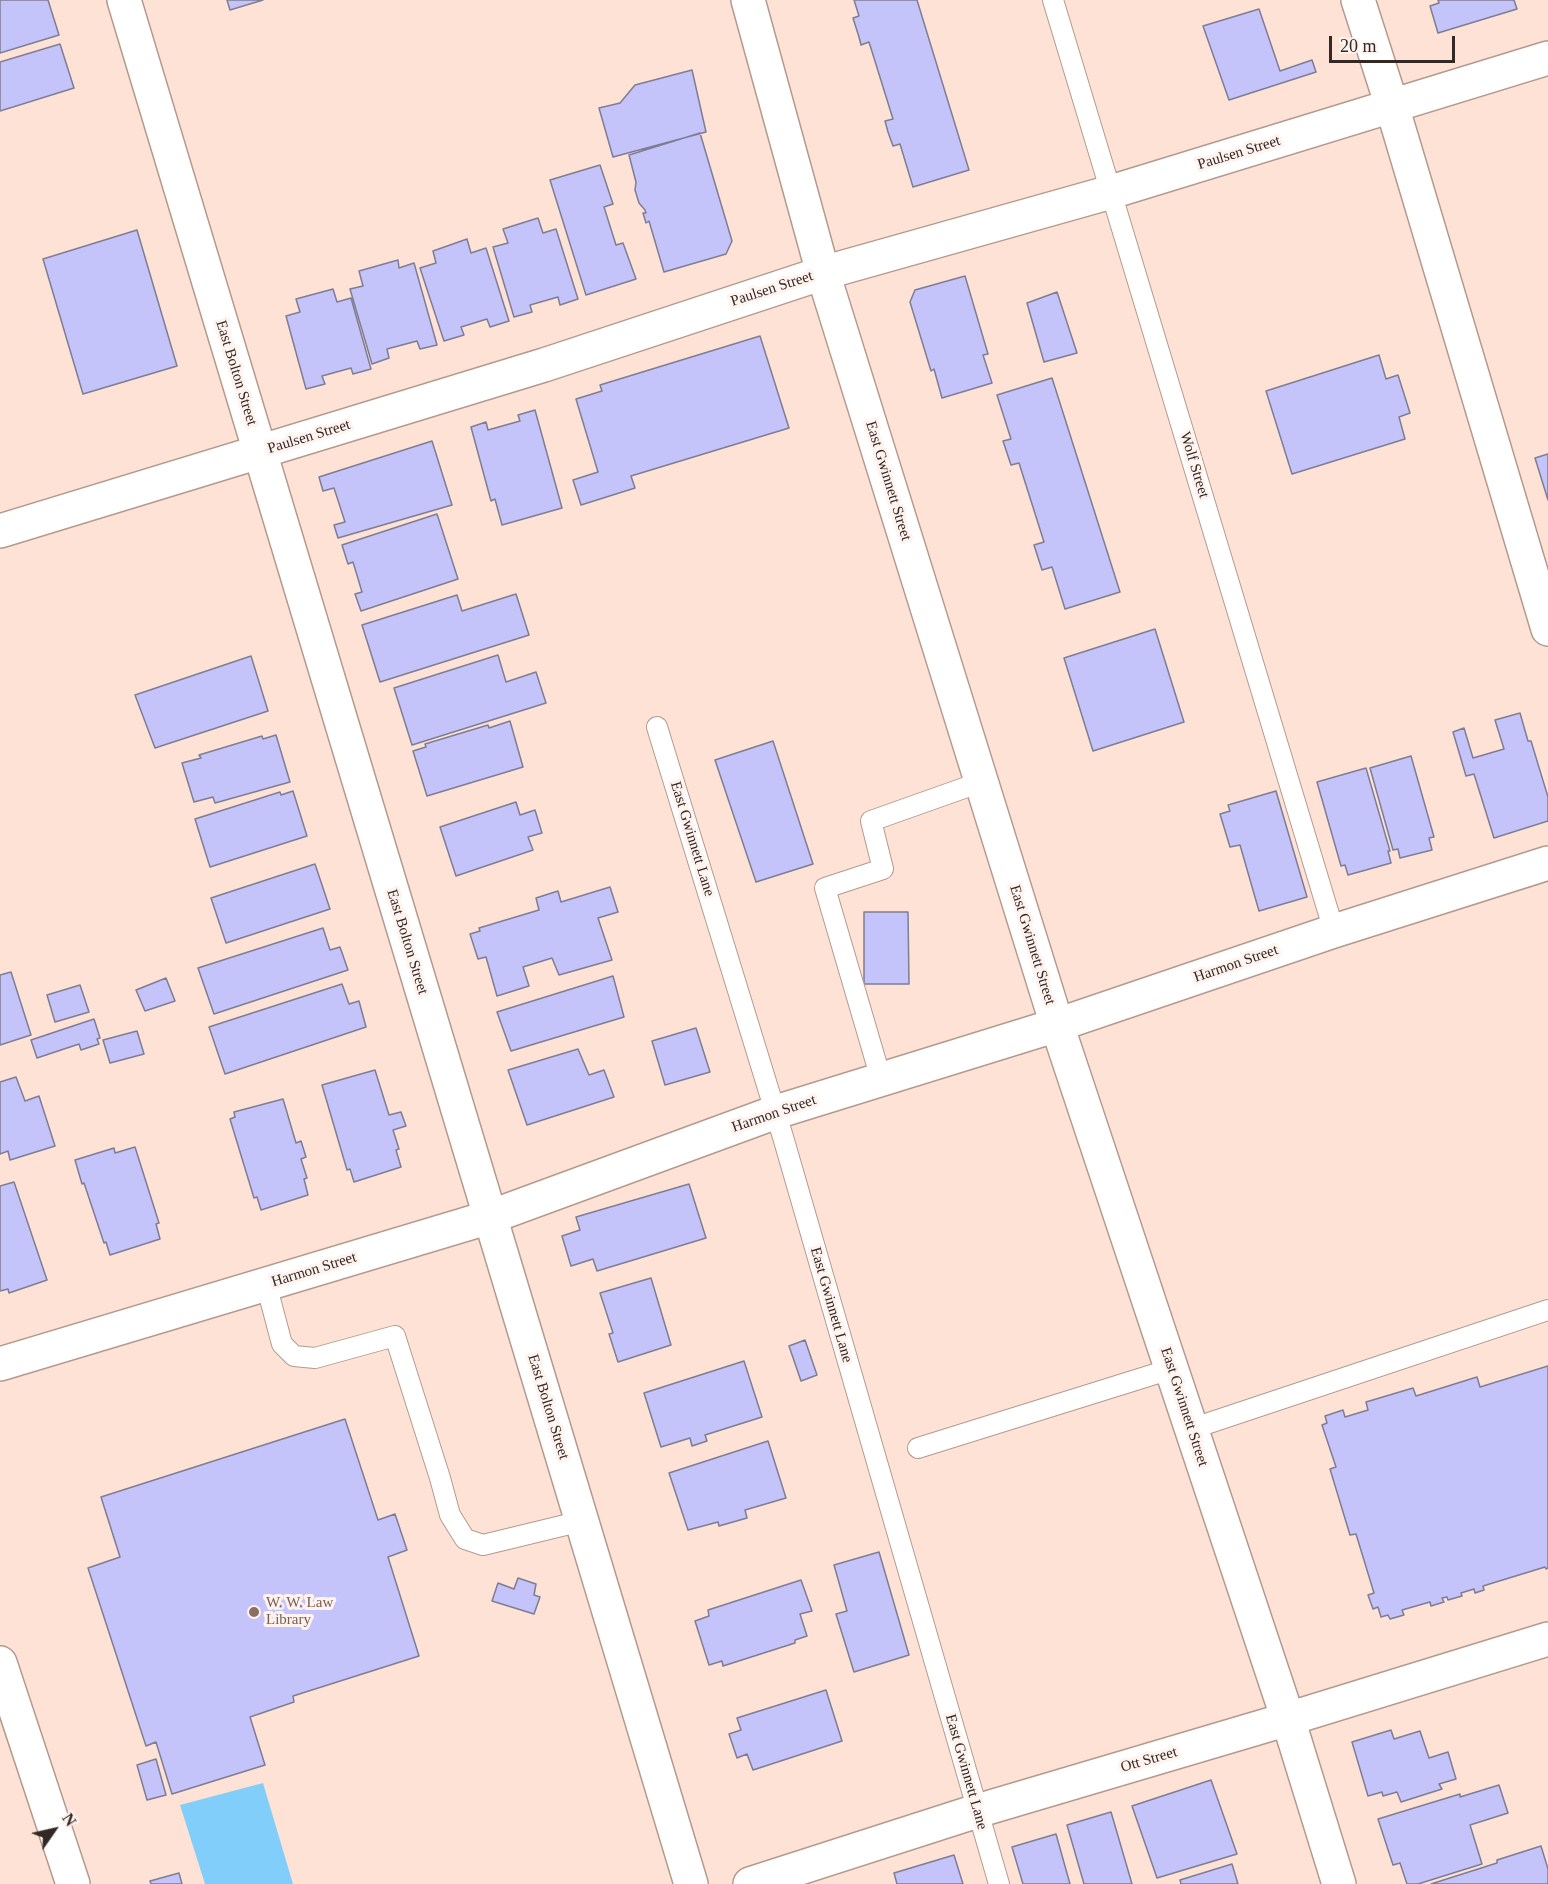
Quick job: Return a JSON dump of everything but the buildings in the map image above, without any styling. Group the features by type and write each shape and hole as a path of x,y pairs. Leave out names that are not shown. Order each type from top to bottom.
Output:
{"street":[{"name":"East Bolton Street","path":"124,0 691,1884"},
{"name":"East Gwinnett Street","path":"748,0 823,273 981,782 1057,1024 1288,1719 1339,1884"},
{"path":"1358,0 1392,106 1548,629"},
{"name":"Paulsen Street","path":"0,531 544,365 823,273 1112,192 1548,58"},
{"name":"Harmon Street","path":"0,1364 490,1216 776,1112 1057,1024 1334,931 1548,863"},
{"name":"Ott Street","path":"750,1884 977,1811 1548,1639"},
{"path":"0,1663 73,1884"}],"lane":[{"name":"Wolf Street","path":"1053,0 1334,931"},
{"name":"East Gwinnett Lane","path":"657,728 776,1112 999,1884"},
{"path":"881,1079 825,888 883,869 871,821 981,782"},
{"path":"266,1284 282,1344 294,1356 315,1358 395,1336 450,1515 465,1539 483,1545 582,1521"},
{"path":"1191,1429 1548,1310"},
{"path":"918,1448 1171,1369"}],"water":[{"path":"263,1783 293,1884 205,1884 180,1805"}],"place":[{"name":"W. W. Law Library","path":"254,1612"}]}
